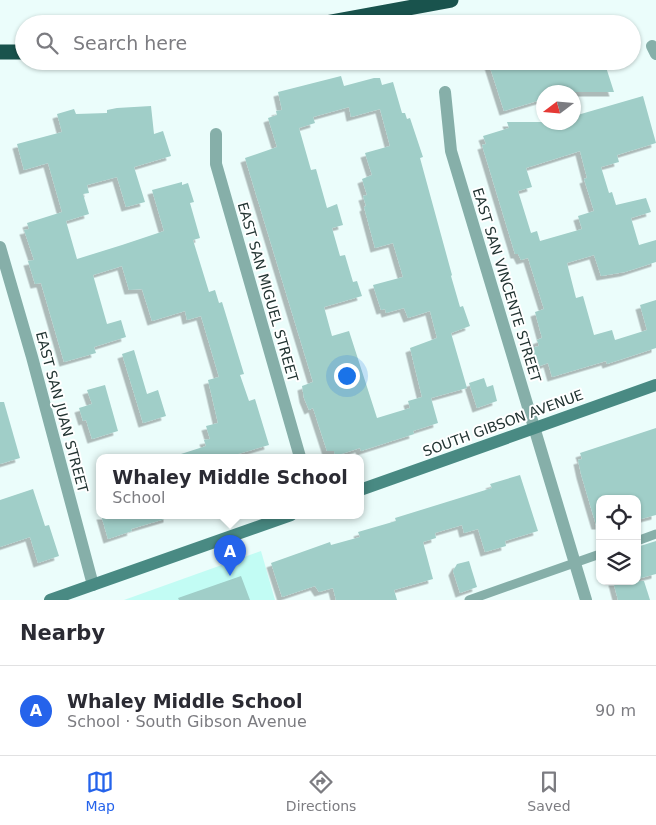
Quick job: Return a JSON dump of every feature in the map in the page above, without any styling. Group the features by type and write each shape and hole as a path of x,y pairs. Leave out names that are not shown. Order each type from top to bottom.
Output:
{"highway":[{"path":"370,15 451,0"},
{"path":"0,52 15,52"}],"street":[{"name":"EAST SAN VINCENTE STREET","path":"445,92 451,151 586,600"},
{"name":"EAST SAN MIGUEL STREET","path":"216,134 216,164 299,454"},
{"name":"EAST SAN JUAN STREET","path":"0,247 32,357 93,585"},
{"name":"SOUTH GIBSON AVENUE","path":"364,489 656,385"},
{"path":"50,600 280,519"}],"lane":[{"path":"640,540 656,534"},
{"path":"469,600 596,555"}],"shaded area":[{"path":"261,551 275,600 124,600"}],"building":[{"path":"491,70 607,70 614,92 581,92 581,85 536,85 536,101 504,111"},
{"path":"341,76 344,86 374,78 380,78 382,85 393,82 402,113 405,113 407,119 410,118 423,157 420,158 451,276 460,307 463,306 470,326 451,333 467,388 431,398 438,423 413,431 414,434 361,451 360,448 341,454 335,454 334,451 327,451 313,408 309,410 304,398 302,386 313,382 245,158 277,147 268,118 277,115 276,111 282,110 278,92","holes":["349,107 351,117 380,109 390,146 365,153 372,175 362,179 367,195 363,196 366,206 364,207 375,248 393,243 403,277 373,285 381,310 385,309 386,313 404,308 408,318 430,311 437,338 410,348 422,397 408,401 410,408 377,418 349,331 332,336 324,307 362,296 357,281 353,282 345,255 340,256 332,228 343,225 337,204 327,208 316,169 311,170 299,128 315,123 313,117"]},
{"path":"643,96 656,143 617,155 619,162 601,167 609,193 612,192 616,205 646,198 651,212 631,218 639,245 656,240 656,262 625,272 601,276 594,255 567,263 576,298 583,296 594,335 612,330 615,340 647,330 640,305 656,300 656,348 607,364 606,361 552,377 548,363 537,367 531,348 539,346 537,340 542,338 535,312 544,309 528,258 521,260 518,254 515,254 482,145 486,144 483,136 509,128 507,122 536,122 536,130 581,130 581,114","holes":["580,151 587,178 584,179 594,211 578,216 582,229 540,241 537,231 531,233 518,191 532,187 526,168"]},
{"path":"151,106 154,134 163,131 171,156 134,167 145,202 126,207 117,177 87,185 89,193 83,194 89,214 66,221 77,259 164,231 152,190 182,182 182,185 188,183 194,202 190,203 200,238 193,240 209,292 215,290 219,303 222,302 244,374 240,375 249,401 255,399 269,445 238,454 181,454 206,446 204,440 210,439 206,426 218,423 208,380 219,377 201,316 187,320 185,311 152,321 142,289 129,290 122,266 93,275 107,324 121,320 126,337 94,347 96,353 64,362 41,283 35,284 28,261 34,260 24,230 29,229 27,223 62,212 48,163 24,170 17,144 62,132 57,114 74,109 76,114 107,113 107,110"},
{"path":"134,350 147,394 158,390 166,416 143,423 122,354"},
{"path":"484,378 487,387 493,385 497,401 477,408 469,383"},
{"path":"105,385 118,431 92,439 86,420 83,421 79,408 92,404 87,390"},
{"path":"0,402 4,402 20,458 0,464"},
{"path":"656,428 656,515 641,519 641,495 596,495 596,525 581,474 578,460 582,459 580,453"},
{"path":"520,475 538,531 505,541 506,546 485,552 478,529 464,533 462,525 435,533 436,538 423,542 433,579 394,590 397,600 336,600 333,588 319,592 315,586 282,597 271,563 330,542 331,545 360,537 358,532 396,521 395,518 492,488 490,484"},
{"path":"33,489 45,526 49,525 59,556 38,563 30,537 0,547 0,500"},
{"path":"102,519 165,519 131,529 132,531 108,539"},
{"path":"656,541 656,574 641,578 641,546"},
{"path":"469,561 477,587 460,593 453,571 457,564"},
{"path":"241,576 250,600 179,600 178,598"},
{"path":"641,581 644,581 650,600 618,600 614,585 641,585"}],"place":[{"name":"Whaley Middle School","path":"230,576"}]}
